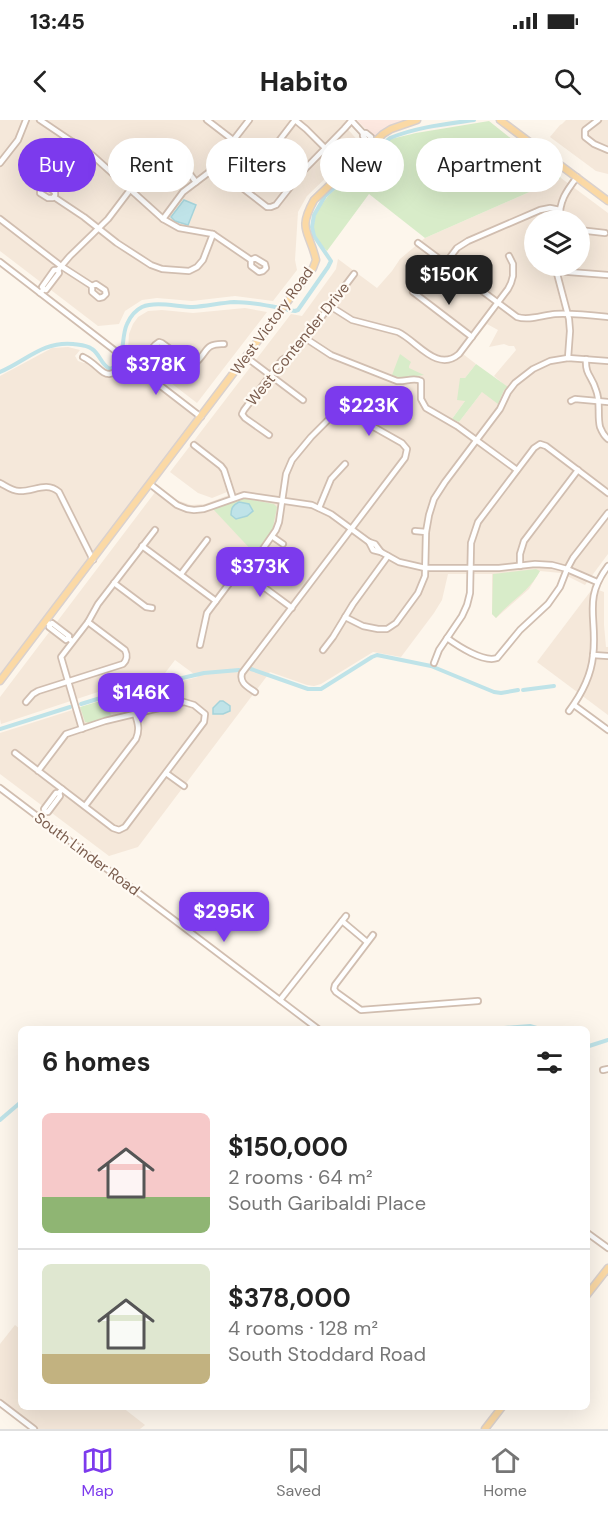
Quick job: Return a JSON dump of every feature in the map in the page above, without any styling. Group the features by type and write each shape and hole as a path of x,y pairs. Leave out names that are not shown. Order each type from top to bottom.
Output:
{"main road":[{"name":"West Victory Road","path":"376,138 391,129 417,120"},
{"path":"500,120 608,201"},
{"name":"West Victory Road","path":"0,681 3,672 48,623 313,268 316,260 306,235 305,226 307,214 314,200 322,192"},
{"path":"590,1291 608,1268"},
{"path":"485,1429 500,1410"}],"street":[{"path":"1,159 18,140 26,120"},
{"path":"40,120 92,155 108,170"},
{"path":"207,120 230,138"},
{"path":"235,138 249,120"},
{"path":"281,138 295,120 320,143"},
{"path":"335,138 352,120 363,133 366,132 371,138"},
{"path":"598,120 587,127 584,133 587,139 594,144 608,150"},
{"path":"308,166 320,153"},
{"path":"163,219 183,192 206,174"},
{"path":"540,210 550,208 560,210 563,196 577,177"},
{"path":"42,291 46,290 59,273 60,268 99,229 128,192"},
{"path":"132,192 163,219 179,228 213,234 251,260"},
{"path":"248,192 267,207 272,207 286,192"},
{"path":"54,197 117,243 151,265 166,270 184,272 193,270 201,264 213,234"},
{"path":"445,264 454,251 468,241 524,217"},
{"path":"0,219 60,268 92,286"},
{"path":"590,231 605,232"},
{"path":"418,243 521,319 567,314 608,317"},
{"path":"330,306 352,320 405,335 436,358 448,360 457,356 512,282 513,264 509,256"},
{"path":"0,262 42,291 117,353 138,366 201,417"},
{"path":"590,273 608,275"},
{"name":"West Contender Drive","path":"269,435 242,414 244,410 282,360 295,352 354,274"},
{"path":"558,276 570,331 568,358"},
{"path":"413,292 472,337"},
{"path":"305,338 331,356 397,381 416,379 421,381 421,399 426,408 457,426 517,471"},
{"path":"138,366 142,365 150,355 149,352 159,342 194,364 210,346 224,344"},
{"path":"83,357 92,361 106,374 113,374 126,360"},
{"path":"246,357 303,400"},
{"path":"345,617 363,626 378,629 387,629 396,623 418,593 424,576 426,532 431,506 438,491 500,409 508,392 520,379 533,369 550,361 568,358 608,361"},
{"path":"586,359 586,372 596,388 599,401 600,426 608,439"},
{"path":"571,401 575,399 608,402"},
{"path":"200,645 206,615 234,577 255,560 273,537 279,522 286,474 292,460 331,417 337,413 349,413 402,443 407,449 405,458 242,674 241,679 244,684 255,692"},
{"path":"434,663 437,653 467,605 470,593 471,543 478,522 534,448 540,444 546,446 608,493"},
{"path":"194,445 224,470 233,498"},
{"path":"320,508 331,480 345,464"},
{"path":"520,566 519,554 524,541 578,471"},
{"path":"0,483 16,491 48,486 59,492 93,560"},
{"path":"150,484 177,505 194,510 204,509 244,495 308,504 331,514 375,544 381,552 388,556 399,562 425,568 499,568 552,564 597,582"},
{"path":"447,638 462,648 487,659 498,656 520,630 548,604 560,587 573,558 608,513"},
{"path":"82,729 61,657 70,640 88,622 98,604 155,530"},
{"path":"415,531 426,532"},
{"path":"273,537 283,544"},
{"path":"181,574 207,540"},
{"path":"142,546 216,601"},
{"path":"323,650 352,604 388,556"},
{"path":"569,711 587,679 593,655 594,589 608,566"},
{"path":"242,570 292,608"},
{"path":"114,583 146,607 152,608"},
{"path":"26,702 38,691 123,664 126,658 125,650 88,622"},
{"path":"48,623 57,634 70,640"},
{"path":"593,655 608,656"},
{"path":"15,753 60,791 119,830 125,827 204,722 206,716 194,705 184,702 105,721 71,732 63,737 38,771"},
{"path":"574,705 608,730"},
{"path":"85,806 136,739 139,733 135,714"},
{"path":"166,773 184,786"},
{"name":"South Linder Road","path":"0,788 314,1026"},
{"path":"40,818 45,812 44,809 60,791"},
{"path":"280,1000 346,915"},
{"path":"342,921 367,942"},
{"path":"373,935 334,989 361,1010 478,1001"},
{"path":"590,1235 608,1248"},
{"path":"0,1403 34,1429"}],"shaded area":[{"path":"0,120 347,120 344,125 356,138 320,138 320,183 307,196 298,212 295,260 297,270 273,301 235,296 192,301 157,298 142,300 125,311 119,324 98,326 0,251"},
{"path":"357,120 410,120 384,130 374,138"},
{"path":"566,120 608,120 608,174 596,171 563,147 563,138 550,137"},
{"path":"563,179 608,213 608,554 585,585 561,573 540,571 529,589 496,618 492,614 492,574 448,574 442,600 401,657 373,652 314,686 270,672 138,847 109,856 0,774 0,733 107,699 198,677 175,660 162,677 98,692 1,724 0,697 159,487 177,500 191,505 205,504 234,493 232,490 212,498 198,493 170,472 291,314 302,316 336,269 338,259 377,288 400,259 425,238 529,192 563,192","holes":["487,324 498,330 489,347 504,344 514,346 516,350 494,376 507,387 504,390 482,392 459,422 452,419 465,401 460,378 465,378 476,364 463,354"]},
{"path":"245,308 267,312 197,403 128,350 129,334 133,324 138,317 148,311 193,313"},
{"path":"68,347 80,350 75,356 78,361 89,362 99,372 111,377 116,376 128,365 196,418 0,674 0,376 52,348"},
{"path":"593,588 604,592 604,625 606,647 608,647 608,715 537,662"},
{"path":"15,1325 18,1328 18,1410 126,1410 145,1425 140,1429 38,1429 0,1400 0,1344"}],"green space":[{"path":"489,121 510,138 416,138 416,192 529,192 425,238 369,194 327,251 316,240 313,229 316,212 328,196 332,192 404,192 404,138 395,138"},
{"path":"400,354 411,362 409,368 424,375 401,378 392,375"},
{"path":"476,364 508,387 504,390 498,404 482,392 459,422 452,419 465,401 457,400 460,378 465,378"},
{"path":"242,498 274,504 277,507 273,528 255,554 213,509"},
{"path":"536,569 540,571 531,585 496,618 492,614 493,574"},
{"path":"107,699 111,716 89,723 85,722 80,707"}],"water":[{"path":"184,200 196,205 188,225 175,221 171,217"},
{"path":"239,502 249,504 253,511 247,516 236,519 231,515 231,510"},
{"path":"220,701 230,706 230,711 213,714 213,708"}],"waterway":[{"path":"288,310 298,310 331,261 314,236 312,227 314,215 325,196 390,138 421,129 474,120"},
{"path":"0,372 35,353 62,344 90,348 110,369 119,361 127,324 133,314 148,305 193,307 234,302 280,308"},
{"path":"251,669 308,689 321,689 377,655 431,666 494,692 518,690"},
{"path":"81,704 117,693 204,673 239,670"},
{"path":"523,690 554,686"},
{"path":"0,729 70,707"},
{"path":"590,1046 608,1040"},
{"path":"0,1120 18,1105"}]}
